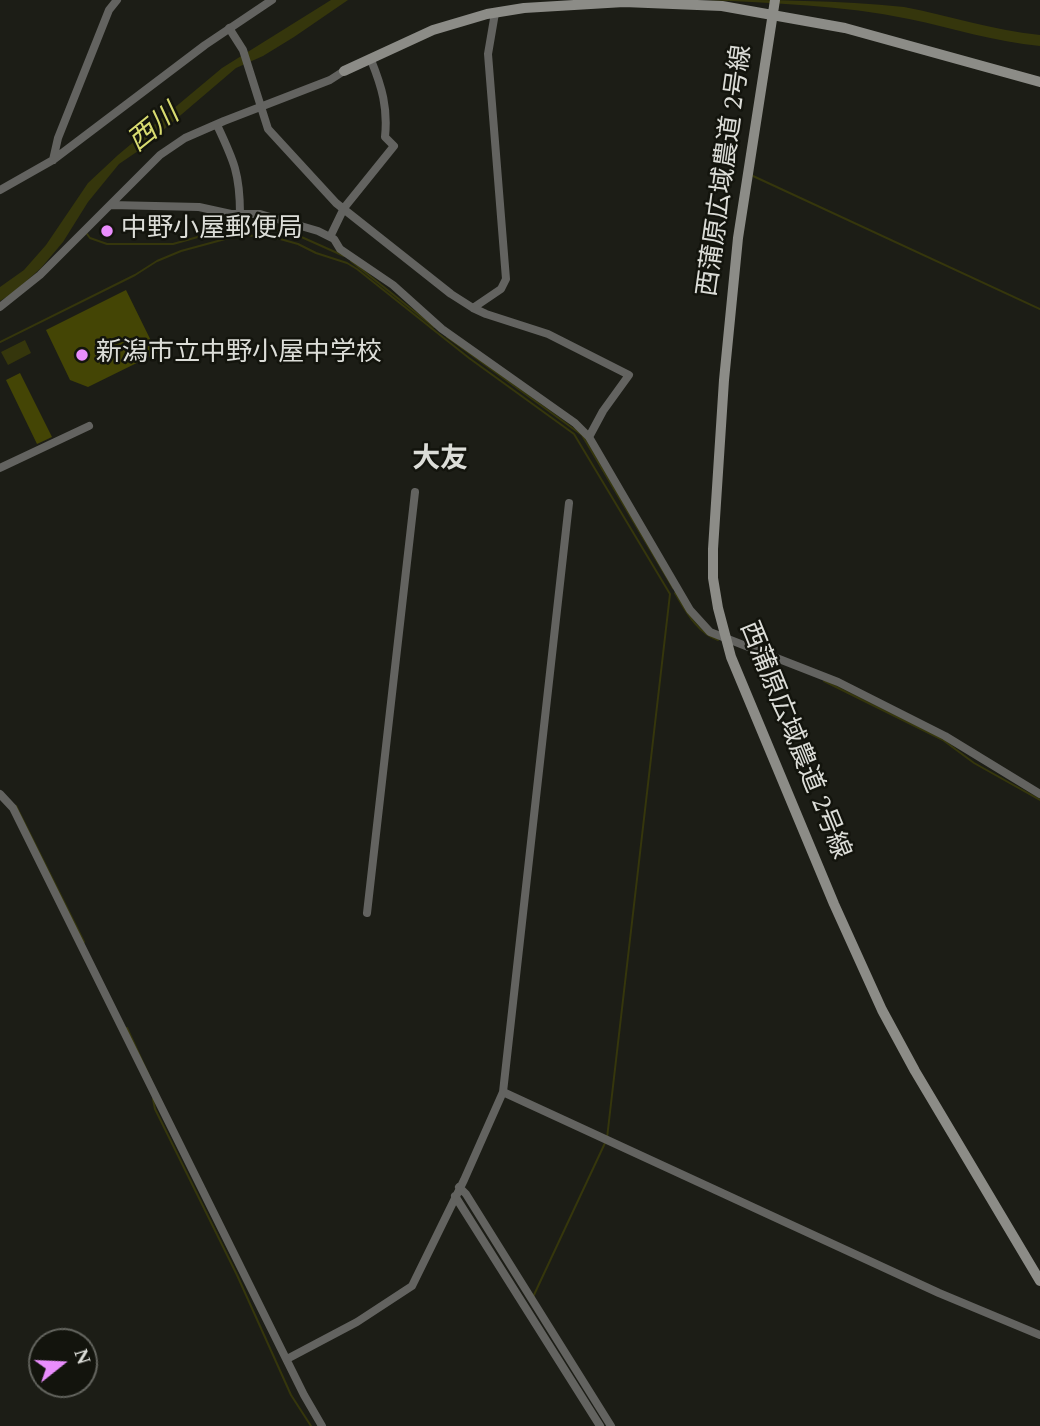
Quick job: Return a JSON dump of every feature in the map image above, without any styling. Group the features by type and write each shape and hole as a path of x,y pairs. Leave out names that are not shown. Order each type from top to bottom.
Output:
{"street":[{"path":"53,160 58,138 106,19 117,0"},
{"path":"0,190 53,160 229,28 272,0"},
{"path":"0,307 40,275 160,155 185,138 330,80 433,30 495,13 537,6 624,2 773,8 1040,82"},
{"name":"西蒲原広域農道 2号線","path":"773,8 738,238 724,380 713,559 716,598 724,638 834,904 882,1010 915,1071 1040,1281"},
{"path":"473,308 501,289 506,279 488,54 495,13"},
{"path":"229,28 243,50 260,107 274,137 344,208 473,308 548,334 629,375 603,411 589,437"},
{"path":"330,237 344,208 394,146 385,137 387,116 383,89 371,60"},
{"path":"217,125 235,164 241,188 240,214"},
{"path":"111,205 199,207 231,214 260,214 330,237 340,249 393,285 442,329 575,423 589,437 690,610 710,632 850,688 945,736 1040,794"},
{"path":"0,468 89,426"},
{"path":"367,914 415,492"},
{"path":"287,1359 358,1322 412,1286 503,1092 569,503"},
{"path":"0,793 13,808 36,853 322,1426"},
{"path":"503,1092 939,1293 1040,1335"},
{"path":"457,1191 600,1426"},
{"path":"457,1191 466,1194 611,1426"}],"shaded area":[{"path":"126,290 157,353 88,387 70,380 46,330"},
{"path":"20,373 52,437 37,444 6,380"}],"water":[{"name":"西川","path":"331,0 348,0 263,56 236,68 141,149 119,164 41,268 0,301 0,287 24,270 46,245 88,183 118,155 222,68"},
{"path":"706,0 780,0 904,7 1040,35 1040,46 858,11 808,5"},
{"path":"25,340 31,353 8,365 1,352"}],"waterway":[{"path":"753,176 1040,309"},
{"path":"87,234 90,238 107,244 173,244 233,227 288,231 344,256"},
{"path":"0,342 181,251 240,235 273,237 298,244 357,269 469,358 574,434 670,594 607,1138"},
{"path":"351,261 434,327"},
{"path":"447,337 582,435 673,588"},
{"path":"675,593 698,627 718,640"},
{"path":"824,681 943,740 974,763 1040,800"},
{"path":"16,806 84,942"},
{"path":"127,1028 151,1080"},
{"path":"153,1099 155,1109 237,1275 291,1395 311,1426"},
{"path":"533,1297 605,1143"}],"place":[{"name":"中野小屋郵便局","path":"107,231"},
{"name":"新潟市立中野小屋中学校","path":"82,355"}],"district":[{"name":"大友","path":"440,462"}]}
